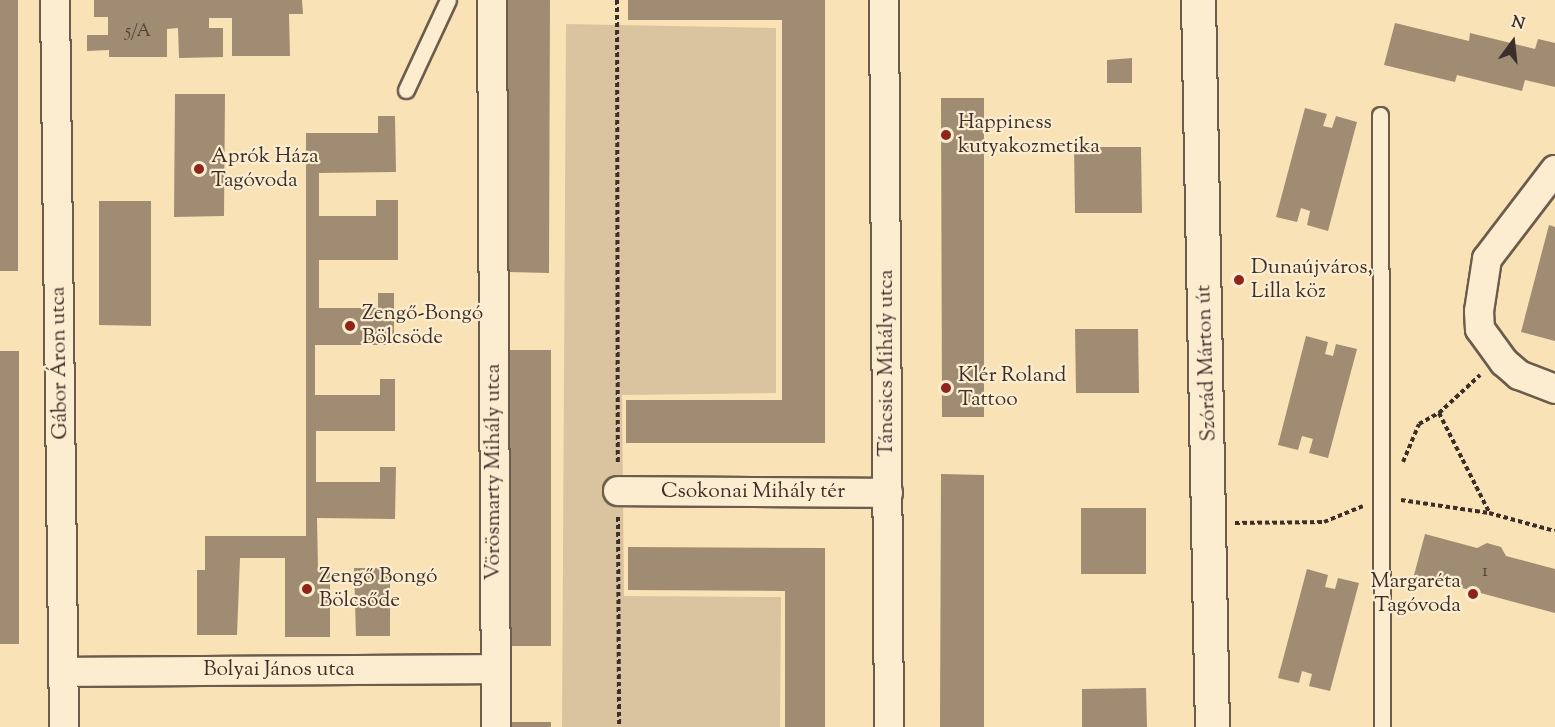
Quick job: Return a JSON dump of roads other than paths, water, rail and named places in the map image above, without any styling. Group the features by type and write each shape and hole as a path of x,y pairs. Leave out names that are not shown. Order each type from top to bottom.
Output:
{"street":[{"name":"Gábor Áron utca","path":"55,0 64,727"},
{"name":"Vörösmarty Mihály utca","path":"492,0 496,727"},
{"name":"Táncsics Mihály utca","path":"884,0 889,727"},
{"name":"Szórád Márton út","path":"1198,0 1211,524 1212,727"},
{"path":"1555,170 1487,258 1480,284 1480,329 1499,356 1519,375 1555,388"},
{"name":"Csokonai Mihály tér","path":"618,491 888,494"},
{"name":"Bolyai János utca","path":"64,672 495,669"}],"lane":[{"path":"406,90 448,0"},
{"path":"1380,115 1384,498 1382,727"}],"place":[{"name":"Happiness kutyakozmetika","path":"946,135"},
{"name":"Aprók Háza Tagóvoda","path":"199,169"},
{"name":"Dunaújváros, Lilla köz","path":"1239,280"},
{"name":"Zengő-Bongó Bölcsöde","path":"350,326"},
{"name":"Klér Roland Tattoo","path":"946,388"},
{"name":"Zengő Bongó Bölcsőde","path":"307,589"},
{"name":"Margaréta Tagóvoda","path":"1473,594"}]}
